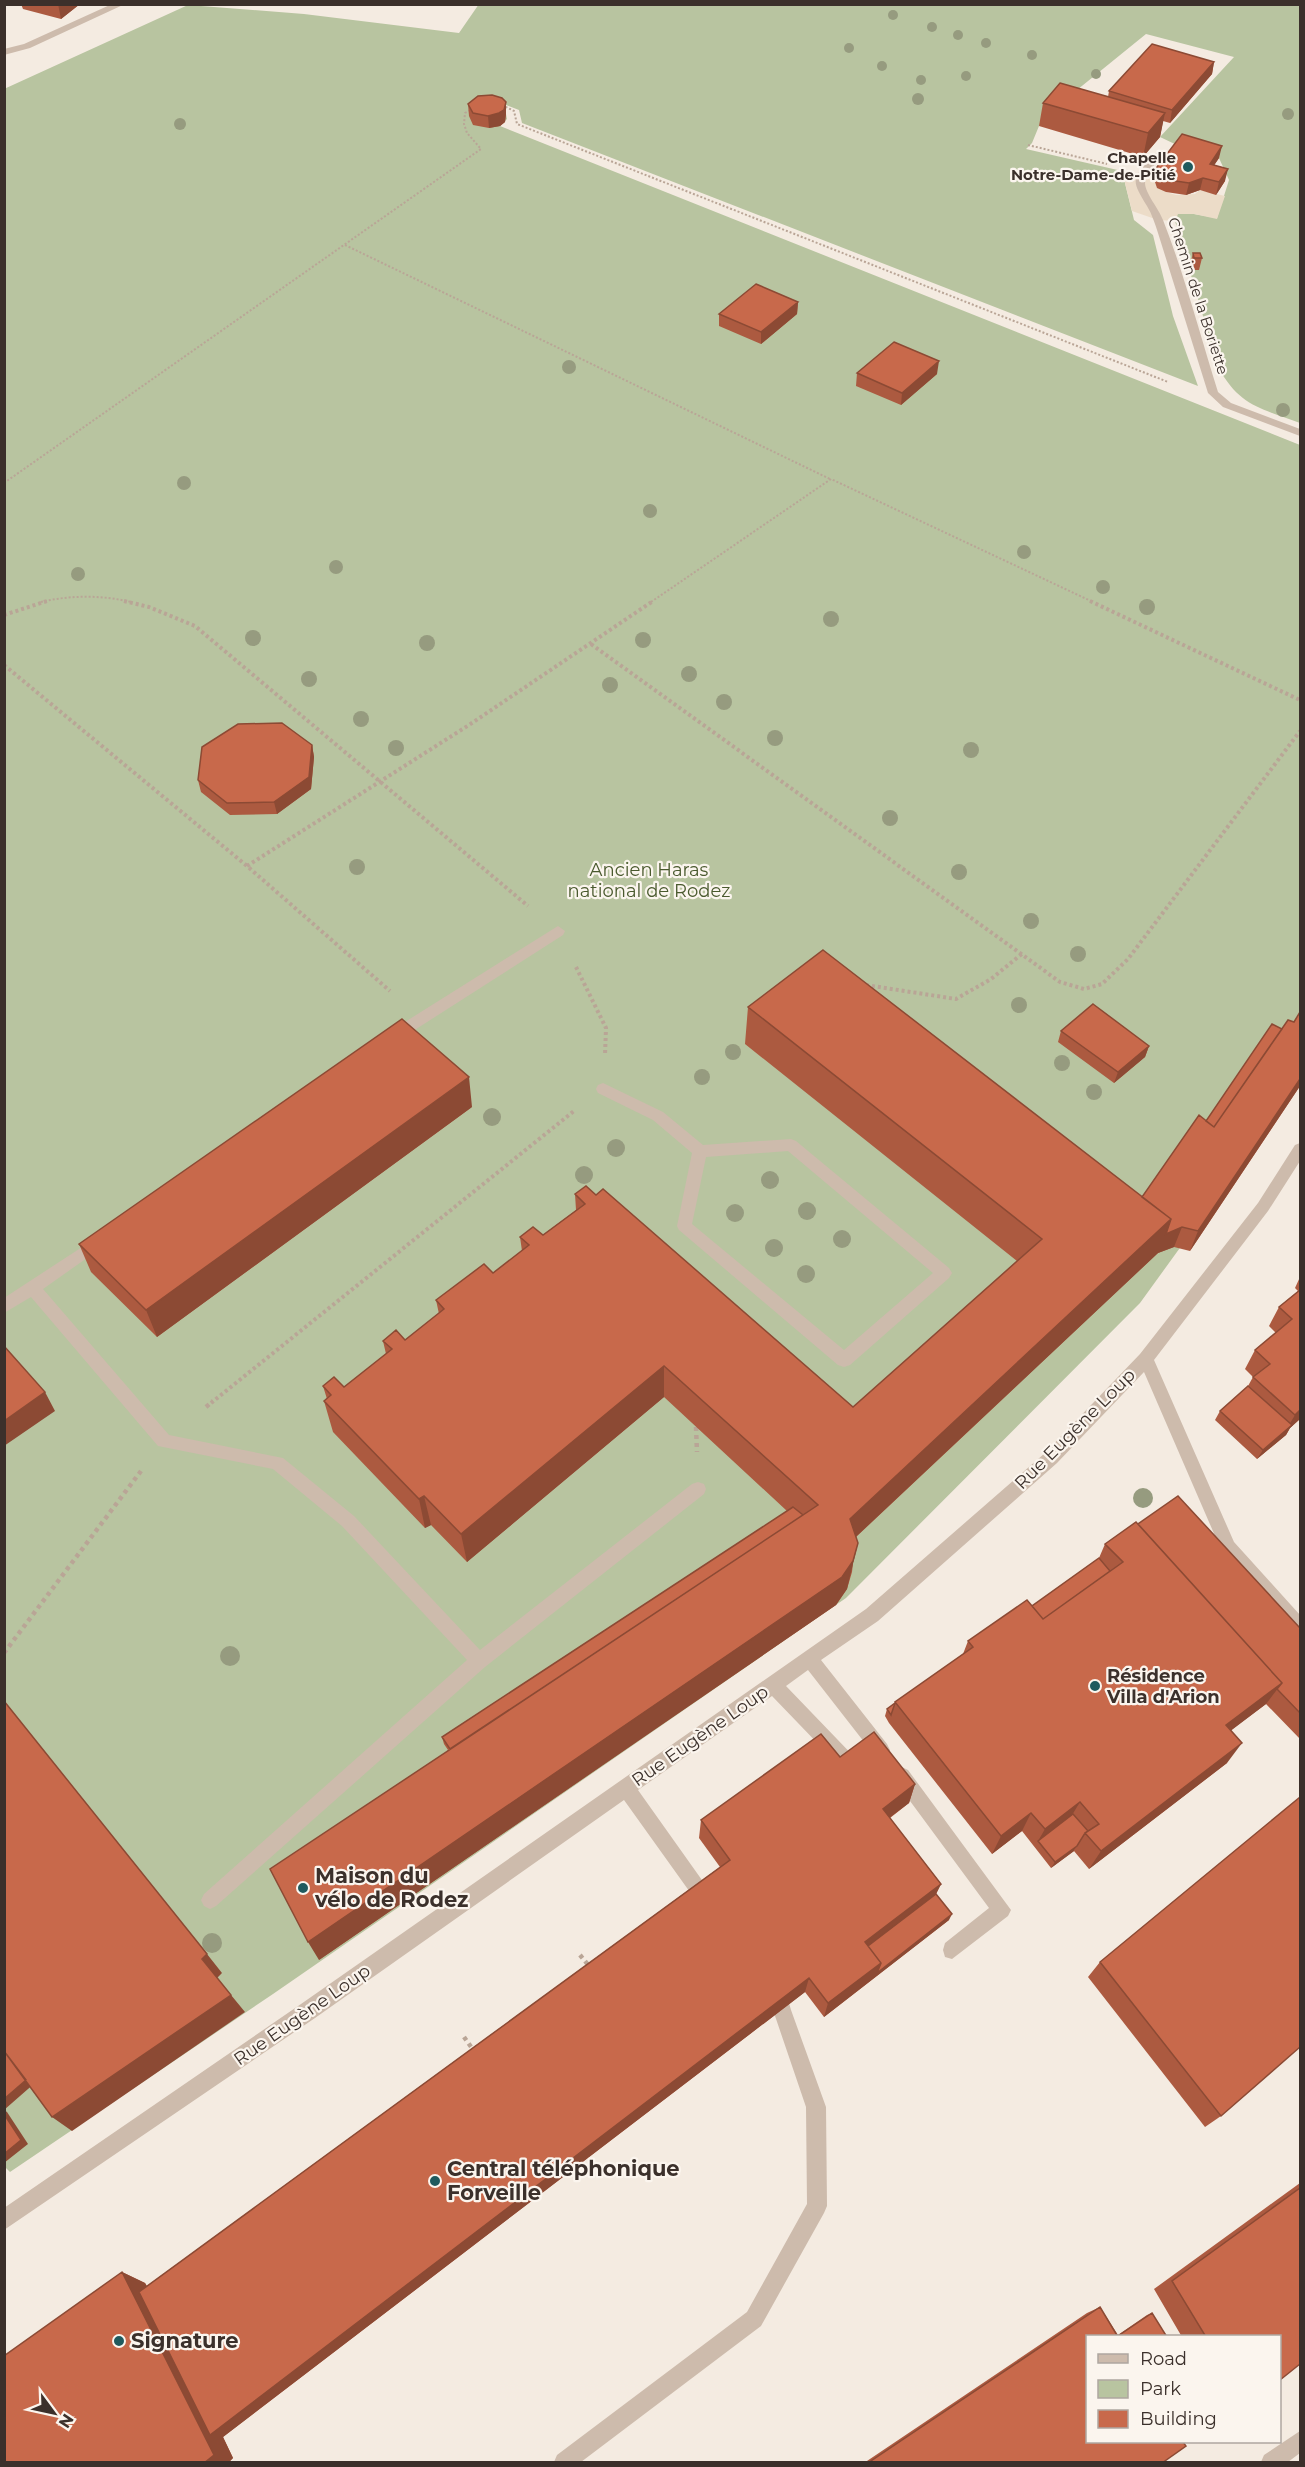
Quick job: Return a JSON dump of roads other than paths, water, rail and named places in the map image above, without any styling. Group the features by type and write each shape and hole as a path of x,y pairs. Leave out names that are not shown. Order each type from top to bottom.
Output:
{"street":[{"path":"4,52 27,46 121,4"},
{"name":"Chemin de la Boriette","path":"1157,156 1143,173 1140,184 1143,194 1153,207 1163,233 1213,393 1227,405 1300,433"},
{"path":"381,1044 558,931"},
{"path":"603,1089 658,1116 700,1151 791,1145 944,1273 844,1360 684,1226 700,1151"},
{"name":"Rue Eugène Loup","path":"4,2220 872,1615 1051,1458 1146,1359 1263,1207 1300,1149"},
{"path":"4,1307 110,1234"},
{"path":"33,1288 164,1441 278,1463 348,1521 479,1661"},
{"path":"1146,1359 1228,1547 1300,1627"},
{"path":"210,1900 479,1661 698,1489"},
{"path":"809,1658 923,1803 1002,1910 952,1950"},
{"path":"773,1685 866,1783"},
{"path":"626,1788 703,1896"},
{"path":"564,2463 753,2319 817,2206 816,2106 782,2010"},
{"path":"1271,2463 1300,2441"}],"place":[{"name":"Chapelle Notre-Dame-de-Pitié","path":"1188,167"},
{"name":"Résidence Villa d'Arion","path":"1095,1686"},
{"name":"Maison du vélo de Rodez","path":"303,1888"},
{"name":"Central téléphonique Forveille","path":"435,2181"},
{"name":"Signature","path":"119,2341"}],"park label":[{"name":"Ancien Haras national de Rodez","path":"649,880"}]}
